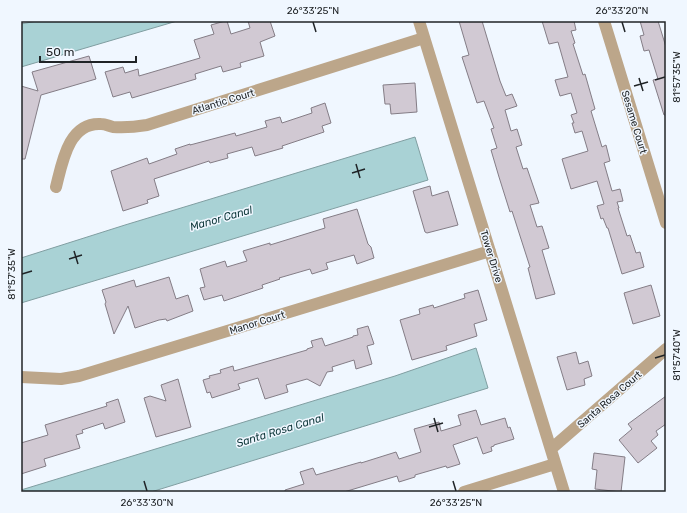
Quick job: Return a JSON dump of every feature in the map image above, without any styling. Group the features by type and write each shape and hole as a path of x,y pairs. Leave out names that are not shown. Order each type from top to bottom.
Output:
{"street":[{"name":"Tower Drive","path":"419,21 564,492"},
{"name":"Sesame Court","path":"604,21 666,223"},
{"name":"Atlantic Court","path":"56,187 69,144 80,130 88,126 102,124 123,128 147,125 424,38"},
{"name":"Manor Court","path":"21,377 61,379 78,376 490,251"},
{"name":"Santa Rosa Court","path":"551,449 666,348"},
{"path":"464,492 555,464"}],"water":[{"path":"37,21 177,21 21,67 21,24"},
{"name":"Manor Canal","path":"415,137 428,180 21,303 21,258"},
{"name":"Santa Rosa Canal","path":"476,348 488,388 151,492 21,492 21,490 395,376"}],"building":[{"path":"227,21 231,34 250,28 248,21 270,21 275,36 260,42 264,56 240,63 241,67 223,72 221,66 195,74 196,79 132,98 130,92 113,97 105,72 123,67 125,73 138,69 139,76 200,58 194,40 214,34 211,25"},
{"path":"459,21 482,21 506,96 512,94 517,106 505,110 511,131 517,129 522,145 516,147 523,169 527,168 539,203 530,205 537,227 542,226 549,248 542,250 555,294 536,299 528,268 530,267 512,211 510,212 491,150 497,148 491,129 494,128 484,101 477,103 462,57 469,55"},
{"path":"542,21 574,21 576,30 571,31 575,43 573,44 583,75 585,74 595,109 591,111 602,147 606,145 610,161 604,163 612,191 620,189 623,201 617,202 618,208 627,236 630,235 636,253 640,252 644,267 622,274 608,228 603,218 601,219 597,206 604,204 597,181 571,189 562,159 588,151 582,131 575,133 572,123 574,123 571,115 577,113 571,93 560,96 555,80 568,77 558,42 549,44"},
{"path":"640,21 658,21 666,47 666,115 664,115 653,80 658,79 649,50 644,51 640,36 644,35"},
{"path":"89,56 96,79 41,95 25,159 21,159 21,86 38,91 32,72"},
{"path":"415,83 417,112 391,114 390,104 385,104 383,85"},
{"path":"325,103 331,123 322,126 324,132 282,146 283,148 255,156 252,147 227,154 228,158 210,163 209,161 154,179 159,196 147,200 148,203 123,211 111,171 147,158 149,164 177,154 175,149 190,144 235,133 236,136 267,127 265,121 280,117 282,123 312,113 311,108"},
{"path":"430,186 432,196 448,191 458,225 427,233 425,232 413,191"},
{"path":"357,209 374,258 357,264 354,255 326,263 328,269 312,274 310,269 279,278 280,279 262,285 263,288 224,301 222,295 204,300 200,288 205,287 200,269 225,261 227,267 247,261 243,251 270,243 270,245 325,228 323,219"},
{"path":"169,277 176,299 188,295 193,311 167,321 166,319 159,320 135,328 128,306 114,334 102,290 134,280 136,287"},
{"path":"651,285 660,316 633,324 624,293"},
{"path":"478,290 487,320 474,324 477,336 446,346 447,350 412,360 400,320 420,314 419,309 433,305 434,308 465,298 464,294"},
{"path":"368,326 374,344 367,346 372,364 356,369 354,360 332,367 333,371 327,372 320,386 307,379 286,385 288,392 265,399 258,378 238,384 240,389 212,398 210,392 207,393 203,380 210,378 209,376 221,373 220,370 233,366 234,371 307,350 313,347 311,341 322,338 325,346 358,335 357,329"},
{"path":"576,352 579,364 588,361 592,376 584,379 585,385 567,390 557,357"},
{"path":"178,379 191,427 156,437 144,398 150,396 166,401 161,385"},
{"path":"666,396 666,424 656,431 658,435 651,441 657,448 638,463 619,440 632,429 628,424"},
{"path":"118,399 125,422 105,429 103,423 82,430 83,433 76,435 80,448 44,459 46,466 21,474 21,443 48,435 45,425 107,406 106,403"},
{"path":"476,410 481,425 505,418 514,439 494,445 491,447 492,451 483,454 477,437 453,445 460,464 447,468 446,466 415,475 415,477 399,482 397,476 344,492 285,492 285,490 304,484 300,472 313,468 316,475 396,452 399,459 421,452 414,429 439,422 441,431 461,425 458,415"},
{"path":"594,453 625,457 621,492 595,489 597,470 592,469"}]}
